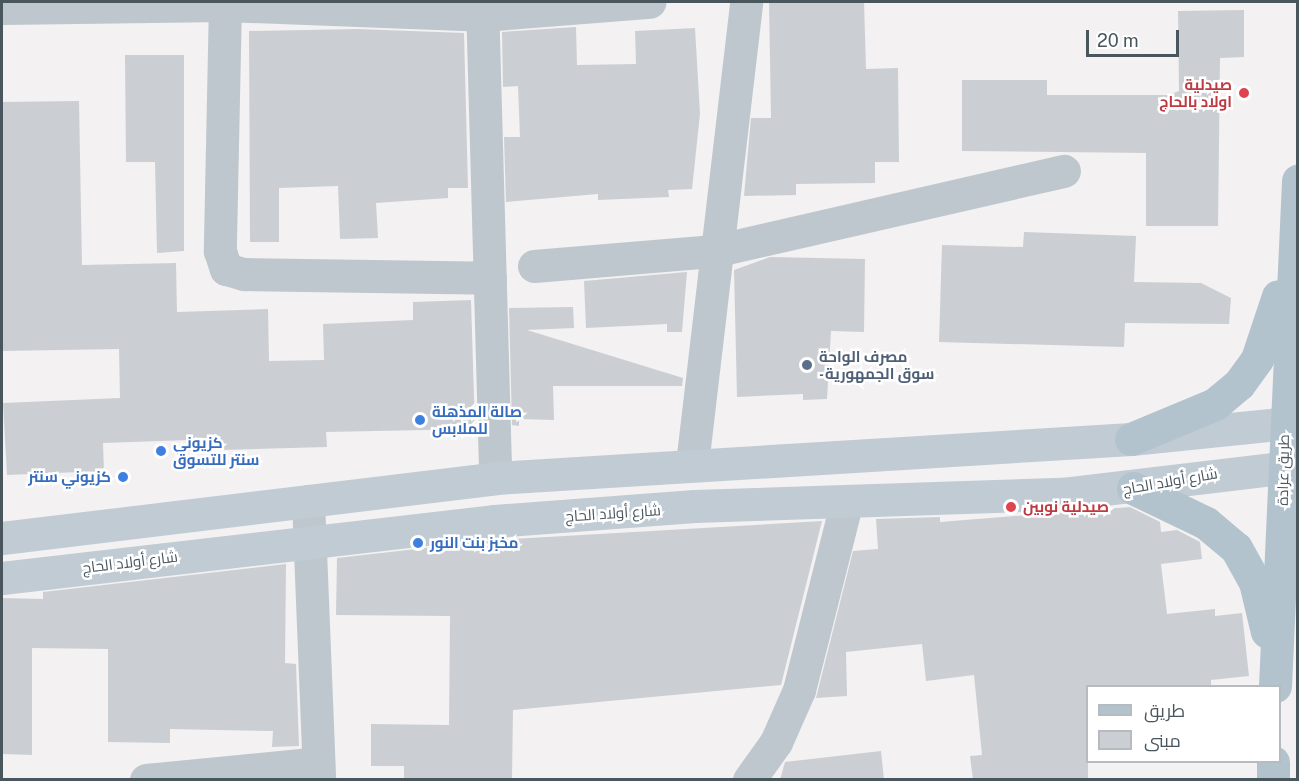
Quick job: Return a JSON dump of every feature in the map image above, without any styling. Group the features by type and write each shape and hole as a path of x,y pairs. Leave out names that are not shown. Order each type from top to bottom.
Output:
{"main road":[{"name":"طريق عرادة","path":"1274,685 1290,466 1293,236 1298,181"},
{"path":"1131,439 1215,404 1239,384 1257,359 1272,320 1293,236"},
{"path":"2,538 495,478 692,464 1131,439 1290,422"},
{"name":"شارع أولاد الحاج","path":"2,578 313,540 694,507 846,504 1132,488 1227,471 1290,466"},
{"path":"1132,488 1206,523 1236,548 1256,582 1264,614 1274,685"},
{"path":"1273,763 1273,780"}],"street":[{"path":"2,8 225,3 482,8 649,2"},
{"path":"692,464 714,251 746,2"},
{"path":"225,3 220,251 226,269 244,274 490,278"},
{"path":"482,8 495,478"},
{"path":"534,266 714,251 1064,171"},
{"path":"146,780 318,771 313,540 308,501"},
{"path":"749,780 776,742 799,690 846,504"}],"building":[{"path":"769,2 864,2 866,69 898,68 899,162 875,162 875,183 796,184 796,195 744,196 751,118 771,118"},
{"path":"1244,10 1244,57 1220,58 1218,226 1146,226 1146,153 962,151 962,80 1047,80 1047,95 1168,95 1179,91 1178,11"},
{"path":"576,27 577,65 636,64 635,31 695,28 700,114 692,189 668,190 669,197 598,200 598,194 506,202 504,137 520,137 518,86 503,87 502,32"},
{"path":"358,29 464,33 468,188 448,188 448,198 376,203 378,238 340,239 338,186 279,188 279,242 250,242 249,31"},
{"path":"125,55 184,55 184,251 157,253 155,162 126,162"},
{"path":"79,101 82,265 176,263 177,312 268,309 269,361 324,360 323,324 413,320 413,302 471,300 475,429 326,432 327,447 189,451 189,440 103,443 104,471 7,475 3,403 120,398 119,349 2,351 2,102"},
{"path":"1024,232 1136,236 1134,282 1201,283 1231,298 1229,324 1125,323 1124,347 939,342 942,245 1023,247"},
{"path":"770,257 865,259 864,332 831,331 827,399 803,400 803,394 737,397 734,270"},
{"path":"687,272 682,332 667,332 667,324 586,328 584,281"},
{"path":"573,307 574,328 527,330 683,378 682,386 553,386 554,420 519,419 519,426 512,425 509,308"},
{"path":"1130,507 1160,522 1161,532 1177,530 1200,542 1202,559 1161,564 1167,614 1215,609 1215,616 1242,613 1249,676 1211,680 1211,685 1086,685 1088,780 973,780 970,756 982,755 974,675 926,681 922,644 846,652 847,696 816,698 853,551 878,549 876,519 940,517 940,522"},
{"path":"822,521 781,685 513,710 512,780 404,780 404,766 371,766 371,724 449,725 450,616 336,615 337,558 496,540"},
{"path":"286,564 285,663 296,664 299,746 272,747 273,731 170,729 170,743 108,742 108,649 32,648 32,755 2,754 2,598 43,599 43,592"},
{"path":"881,751 884,780 780,780 785,762"}],"place":[{"name":"صيدلية اولاد بالحاج","path":"1244,93"},
{"name":"مصرف الواحة -سوق الجمهورية","path":"807,365"},
{"name":"صالة المذهلة للملابس","path":"420,420"},
{"name":"كزيوني سنتر للتسوق","path":"161,451"},
{"name":"كزيوني سنتر","path":"123,477"},
{"name":"صيدلية نوبين","path":"1011,507"},
{"name":"مخبز بنت النور","path":"418,543"}]}
